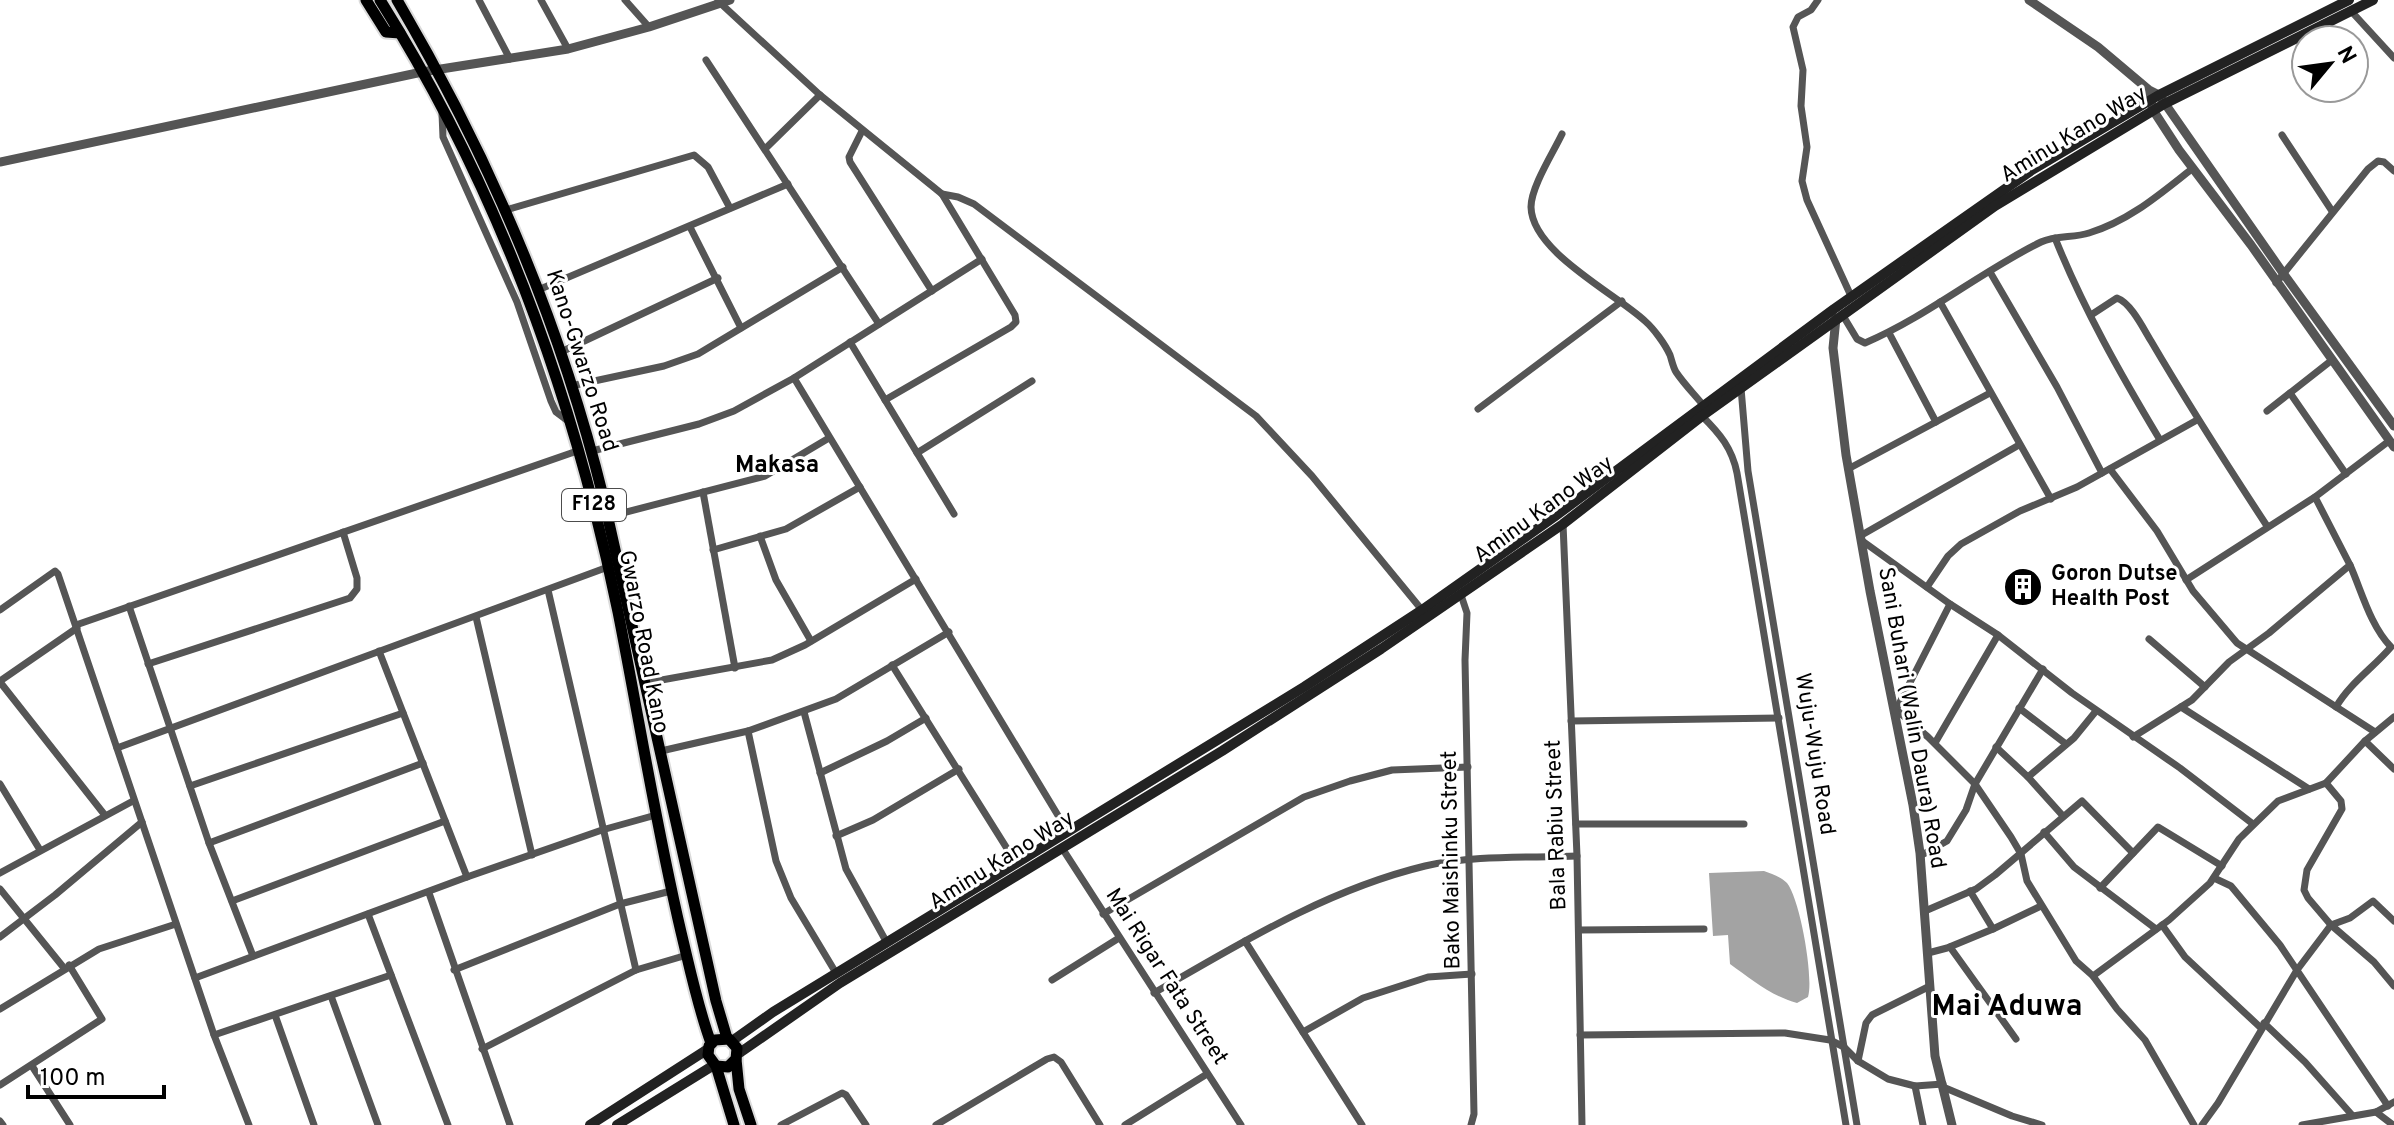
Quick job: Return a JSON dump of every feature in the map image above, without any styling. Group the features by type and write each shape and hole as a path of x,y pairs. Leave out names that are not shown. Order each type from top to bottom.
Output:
{"main road":[{"path":"366,0 386,32 400,33"},
{"name":"Gwarzo Road Kano","path":"380,0 441,103 515,267 572,424 586,450 671,891 710,1046"},
{"name":"Kano-Gwarzo Road","path":"397,0 438,70 506,210 561,352 607,517 716,1001 729,1039"},
{"name":"Aminu Kano Way","path":"737,1056 1016,863 1272,720 1404,628 1461,595 1563,524 1703,410 1851,296 2032,170 2155,100 2350,6 2373,0"},
{"name":"Aminu Kano Way","path":"1404,628 1422,610 1703,410 1741,388 1975,219 2155,100"},
{"name":"Aminu Kano Way","path":"729,1039 887,943 1062,848 1094,822"},
{"path":"590,1125 718,1038 729,1039"},
{"name":"F128","path":"729,1039 737,1056 739,1089 751,1125"},
{"name":"F128","path":"710,1046 709,1057 715,1065 734,1125"},
{"path":"617,1125 715,1065 728,1067 737,1056"}],"street":[{"path":"479,0 510,59"},
{"path":"541,0 568,49"},
{"path":"625,0 649,27"},
{"path":"1818,0 1811,10 1798,17 1793,27 1803,70 1801,106 1807,147 1802,181 1811,210 1851,296"},
{"path":"2029,0 2098,47 2155,100 2394,426"},
{"path":"0,162 422,72 568,49 649,27 723,1 820,95 942,194 1015,315 1016,322 1011,327 885,400"},
{"path":"2350,6 2394,58"},
{"path":"706,60 879,324"},
{"path":"766,148 820,95"},
{"path":"2155,100 2193,168 2392,444 2186,580"},
{"path":"862,131 849,157 850,162 932,291"},
{"name":"Wuju-Wuju Road","path":"1562,134 1536,188 1531,206 1535,224 1553,248 1579,273 1622,301 1648,323 1669,352 1674,369 1733,455 1846,1125"},
{"path":"2282,135 2332,211"},
{"path":"506,210 694,155 708,167 730,208"},
{"path":"2276,283 2368,169 2378,161 2394,171"},
{"path":"1839,316 1857,339 1865,343 1889,333 2043,240 2082,235 2117,223 2193,168"},
{"path":"538,290 788,184"},
{"path":"942,194 974,204 1256,416 1312,476 1422,610"},
{"path":"690,227 741,328"},
{"path":"2055,238 2070,275 2127,386 2160,440"},
{"path":"104,814 0,681 76,626 586,450 699,424 734,411 794,378 982,259"},
{"path":"571,386 681,361 698,354 843,267"},
{"path":"1990,272 2106,471 2157,531 2193,591 2237,643 2375,732"},
{"path":"561,352 718,278"},
{"path":"2091,315 2117,298 2123,300 2267,526"},
{"path":"1478,409 1622,301"},
{"path":"1940,302 2051,499"},
{"name":"Sani Buhari (Walin Daura) Road","path":"1839,316 1833,348 1848,469 1908,778 1920,856 1935,1056 1952,1125"},
{"path":"1889,333 1936,422"},
{"path":"850,342 954,514"},
{"path":"2267,411 2332,360"},
{"path":"794,378 1068,832"},
{"path":"917,453 1032,381"},
{"name":"Wuju-Wuju Road","path":"1741,388 1748,471 1857,1125"},
{"path":"1848,469 1990,393"},
{"path":"2290,393 2346,474"},
{"path":"1927,587 1948,556 1961,544 2020,511 2106,471 2197,420"},
{"path":"607,517 765,476 829,438"},
{"path":"2019,445 1861,538 2253,824"},
{"path":"713,550 786,529 860,487"},
{"path":"703,492 735,668"},
{"path":"2315,497 2350,565 2372,619 2382,638 2393,647 2352,684 2336,707"},
{"name":"Bala Rabiu Street","path":"1563,524 1576,824 1582,1125"},
{"path":"148,664 350,598 357,589 357,578 343,532"},
{"path":"760,536 776,580 811,641"},
{"path":"2133,737 2181,707 2229,662 2350,565"},
{"path":"117,748 608,567"},
{"path":"0,610 55,571 58,574 133,801 214,1035 248,1123 237,1125"},
{"path":"645,683 772,660 811,641 916,579"},
{"path":"548,590 636,970"},
{"name":"Bako Maishinku Street","path":"1461,595 1467,613 1474,1114 1471,1125"},
{"path":"1950,604 1894,708 1935,743 1975,784 2021,854 2027,881 2076,961 2093,976 2145,1040 2194,1125"},
{"path":"129,606 209,843 253,956"},
{"path":"476,617 532,855"},
{"path":"661,751 748,731 836,699 949,632"},
{"path":"1935,743 1998,635"},
{"path":"2149,639 2205,687"},
{"path":"379,651 467,877"},
{"path":"892,665 1016,863"},
{"path":"1920,856 1947,841 1966,810 1975,784 2043,669"},
{"path":"2181,707 2309,789"},
{"path":"2019,708 2066,744"},
{"path":"2028,777 2066,744 2096,711"},
{"path":"804,712 846,869 887,943"},
{"path":"190,786 403,713"},
{"path":"2093,976 2159,927 2214,878 2239,839 2278,801 2326,783 2365,741 2394,717"},
{"path":"820,773 887,741 926,718"},
{"path":"1571,721 1779,718"},
{"path":"748,731 776,861 791,898 836,973"},
{"path":"2365,741 2394,769"},
{"path":"1996,747 2063,816"},
{"path":"209,843 423,763"},
{"path":"1103,914 1304,797 1392,770 1468,767"},
{"path":"836,836 873,820 959,769"},
{"path":"2326,783 2341,801 2342,809 2307,870 2304,890 2331,925 2374,962 2394,986"},
{"path":"1,787 40,850"},
{"path":"0,873 133,801"},
{"path":"1925,911 1970,891 2021,854 2083,801 2133,853"},
{"path":"195,978 467,877 602,830 656,815"},
{"path":"232,901 445,821"},
{"path":"0,937 142,822"},
{"path":"1576,824 1744,824"},
{"path":"2100,888 2158,827 2222,866"},
{"path":"2044,832 2074,867 2159,927 2191,963 2305,1062 2352,1115"},
{"name":"Mai Rigar Fata Street","path":"1062,848 1241,1125"},
{"path":"1154,993 1309,906 1370,882 1426,866 1471,860 1577,856"},
{"path":"2214,878 2231,886 2297,970 2391,1104 2376,1112 2302,1125"},
{"path":"0,889 67,967 102,1019 0,1085"},
{"path":"454,970 620,904 671,891"},
{"path":"1970,891 1993,929"},
{"path":"429,893 510,1125"},
{"path":"2202,1125 2297,970 2331,925 2350,918 2373,901 2394,921"},
{"path":"1928,953 1950,947 2041,906"},
{"path":"368,914 448,1125"},
{"path":"0,1009 99,949 176,924"},
{"path":"1579,930 1704,929"},
{"path":"1052,980 1119,938"},
{"path":"1245,941 1362,1125"},
{"path":"1950,947 2016,1039"},
{"path":"482,1049 636,970 687,955"},
{"path":"1303,1032 1363,998 1428,977 1472,974"},
{"path":"214,1035 391,975"},
{"path":"1858,1061 1866,1023 1872,1015 1930,986"},
{"path":"331,996 378,1125"},
{"path":"275,1015 314,1125"},
{"path":"1580,1035 1785,1033 1830,1040 1888,1079 1915,1086 1943,1086 2012,1116 2042,1125"},
{"path":"936,1125 1054,1057 1061,1062 1100,1125"},
{"path":"32,1066 70,1125"},
{"path":"1125,1125 1207,1074"},
{"path":"1915,1086 1923,1125"},
{"path":"781,1125 842,1093 866,1125"},
{"path":"2376,1112 2393,1125"},
{"path":"2012,1116 2021,1125"}],"shaded area":[{"path":"1764,871 1787,883 1801,921 1809,987 1808,997 1797,1003 1770,992 1730,964 1728,935 1713,936 1709,873"}],"place":[{"name":"Goron Dutse Health Post","path":"2023,587"}],"district":[{"name":"Makasa","path":"777,466"},
{"name":"Mai Aduwa","path":"2007,1007"}]}
